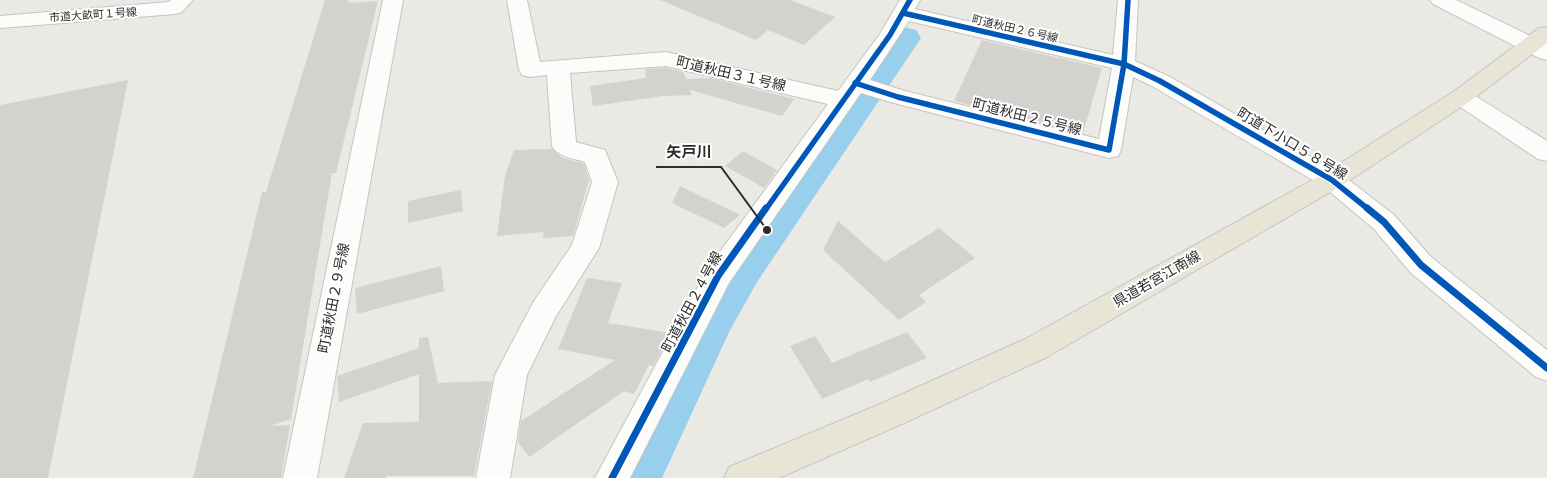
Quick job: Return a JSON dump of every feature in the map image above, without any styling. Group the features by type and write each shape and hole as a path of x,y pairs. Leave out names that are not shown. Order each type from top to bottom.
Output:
{"main road":[{"name":"県道若宮江南線","path":"741,478 891,414 1036,348 1332,180 1542,44"}],"street":[{"name":"市道大畝町１号線","path":"0,22 175,8 183,0"},
{"name":"町道秋田２９号線","path":"300,478 393,0"},
{"name":"町道秋田３１号線","path":"517,0 530,70 666,59 849,92"},
{"path":"1124,64 1128,0"},
{"path":"1440,0 1542,44"},
{"name":"町道秋田２６号線","path":"907,7 1124,64"},
{"name":"町道秋田２４号線","path":"612,478 718,276 890,35 907,7"},
{"name":"町道秋田２５号線","path":"849,92 898,97 1108,150 1124,64"},
{"name":"町道下小口５８号線","path":"1124,64 1160,81 1332,180 1384,222 1421,265 1547,368"},
{"path":"493,478 512,375 544,309 585,248 605,182 596,156 564,146 558,68"},
{"path":"1461,97 1547,154"}],"building":[{"path":"325,0 349,0 348,3 378,1 336,173 332,173 291,419 270,426 290,425 281,478 193,478 262,192 266,192"},
{"path":"660,0 790,0 835,17 804,45 768,30 756,40"},
{"path":"982,40 1102,68 1083,133 954,101"},
{"path":"666,68 683,72 686,79 711,78 794,99 782,116 690,90 692,95 663,96 593,106 590,86 646,78 645,69"},
{"path":"128,80 48,478 0,478 0,105"},
{"path":"552,149 561,157 584,164 589,180 573,236 543,238 544,232 497,236 505,176 514,150"},
{"path":"743,151 777,170 764,188 725,166"},
{"path":"680,186 740,215 724,228 672,203"},
{"path":"461,190 463,211 408,223 408,201"},
{"path":"838,221 885,262 939,228 975,258 919,295 926,302 899,320 823,250"},
{"path":"441,266 444,291 357,314 355,288"},
{"path":"587,278 622,283 608,323 671,333 653,366 649,365 634,394 624,391 529,457 518,442 521,421 615,360 558,349"},
{"path":"907,332 927,358 870,382 868,379 822,399 790,346 815,336 832,363"},
{"path":"428,337 438,383 492,381 474,476 344,478 363,423 419,422 419,374 339,402 337,376 419,348 419,338"}],"waterway":[{"path":"633,478 708,324 740,269 903,38"}],"cycle path":[{"path":"612,478 718,276 890,35 910,0"},
{"path":"1128,0 1124,64 1160,81 1332,180 1384,222 1421,265 1547,368"},
{"path":"855,83 898,97 1109,150 1124,64 903,13"}],"place":[{"name":"矢戸川","path":"767,230"}]}
